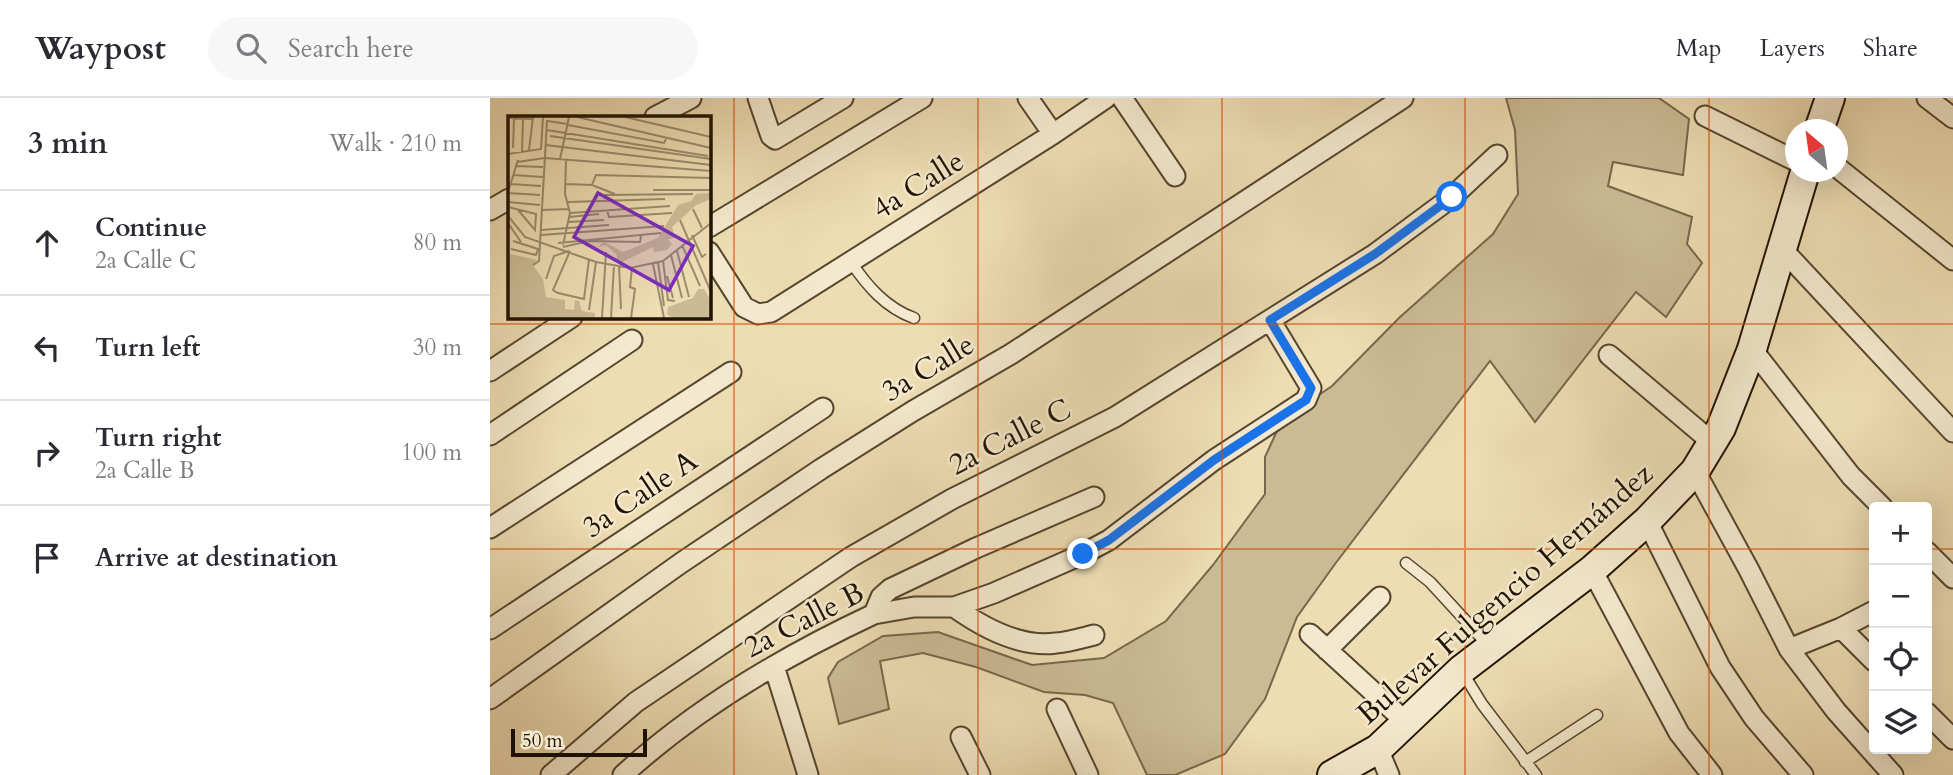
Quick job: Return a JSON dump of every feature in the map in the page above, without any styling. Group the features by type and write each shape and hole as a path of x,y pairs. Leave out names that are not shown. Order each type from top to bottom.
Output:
{"street":[{"path":"663,115 691,98"},
{"path":"758,98 771,136 778,139 844,98"},
{"path":"710,226 922,98"},
{"path":"1028,98 1054,134"},
{"name":"4a Calle","path":"710,254 744,307 758,314 771,312 1054,134 1106,98"},
{"path":"1122,98 1174,176"},
{"name":"3a Calle","path":"490,699 681,563 821,469 1011,354 1403,98"},
{"path":"1823,119 1830,98"},
{"path":"1927,98 1953,118"},
{"path":"1705,116 1785,156"},
{"name":"2a Calle C","path":"551,775 636,702 851,557 952,499 1115,417 1375,254 1452,197 1497,155"},
{"path":"1848,176 1953,260"},
{"name":"Bulevar Fulgencio Hernández","path":"1332,775 1378,749 1461,670 1592,570 1647,522 1695,471 1713,443 1752,349 1802,182"},
{"path":"490,210 508,200"},
{"path":"1783,250 1953,432"},
{"path":"490,371 570,318"},
{"name":"2a Calle B","path":"623,775 693,717 807,646 874,614 914,607 954,607 994,593 1109,540 1214,460 1306,400 1311,388 1270,320"},
{"path":"490,435 632,340"},
{"path":"1752,349 1851,476 1877,502"},
{"path":"1609,355 1713,443"},
{"path":"490,528 731,372"},
{"name":"3a Calle A","path":"490,629 823,408"},
{"path":"1695,471 1788,649 1836,711 1893,775"},
{"path":"874,614 881,597 890,589 1094,497"},
{"path":"1647,522 1720,667 1754,718 1803,775"},
{"path":"1932,557 1953,578"},
{"path":"1592,570 1679,733 1712,775"},
{"path":"1327,650 1380,597"},
{"path":"954,607 987,627 1019,640 1055,644 1094,635"},
{"path":"1788,649 1869,614"},
{"path":"1841,628 1869,657"},
{"path":"1310,634 1407,723"},
{"path":"774,666 808,775"},
{"path":"1057,709 1088,775"},
{"path":"1932,718 1953,739"},
{"path":"961,737 980,775"},
{"path":"1378,749 1389,775"}],"lane":[{"path":"851,262 878,296 892,308 914,318"},
{"path":"1406,563 1430,582 1490,648"},
{"path":"1461,670 1482,704 1535,775"},
{"path":"1525,762 1597,715"}],"shaded area":[{"path":"1506,98 1659,98 1689,119 1683,175 1613,162 1608,186 1692,217 1687,244 1702,263 1666,317 1636,292 1535,422 1490,361 1297,617 1265,699 1225,754 1175,775 1147,775 1113,703 1085,695 1044,692 976,667 923,653 880,661 889,709 839,724 828,678 838,662 883,636 938,632 1032,665 1104,658 1166,621 1213,565 1265,494 1265,457 1282,420 1332,386 1399,318 1493,234 1518,194 1515,130"}],"route":[{"path":"1083,554 1109,540 1214,460 1306,400 1311,388 1270,320 1375,254 1452,197"}]}
